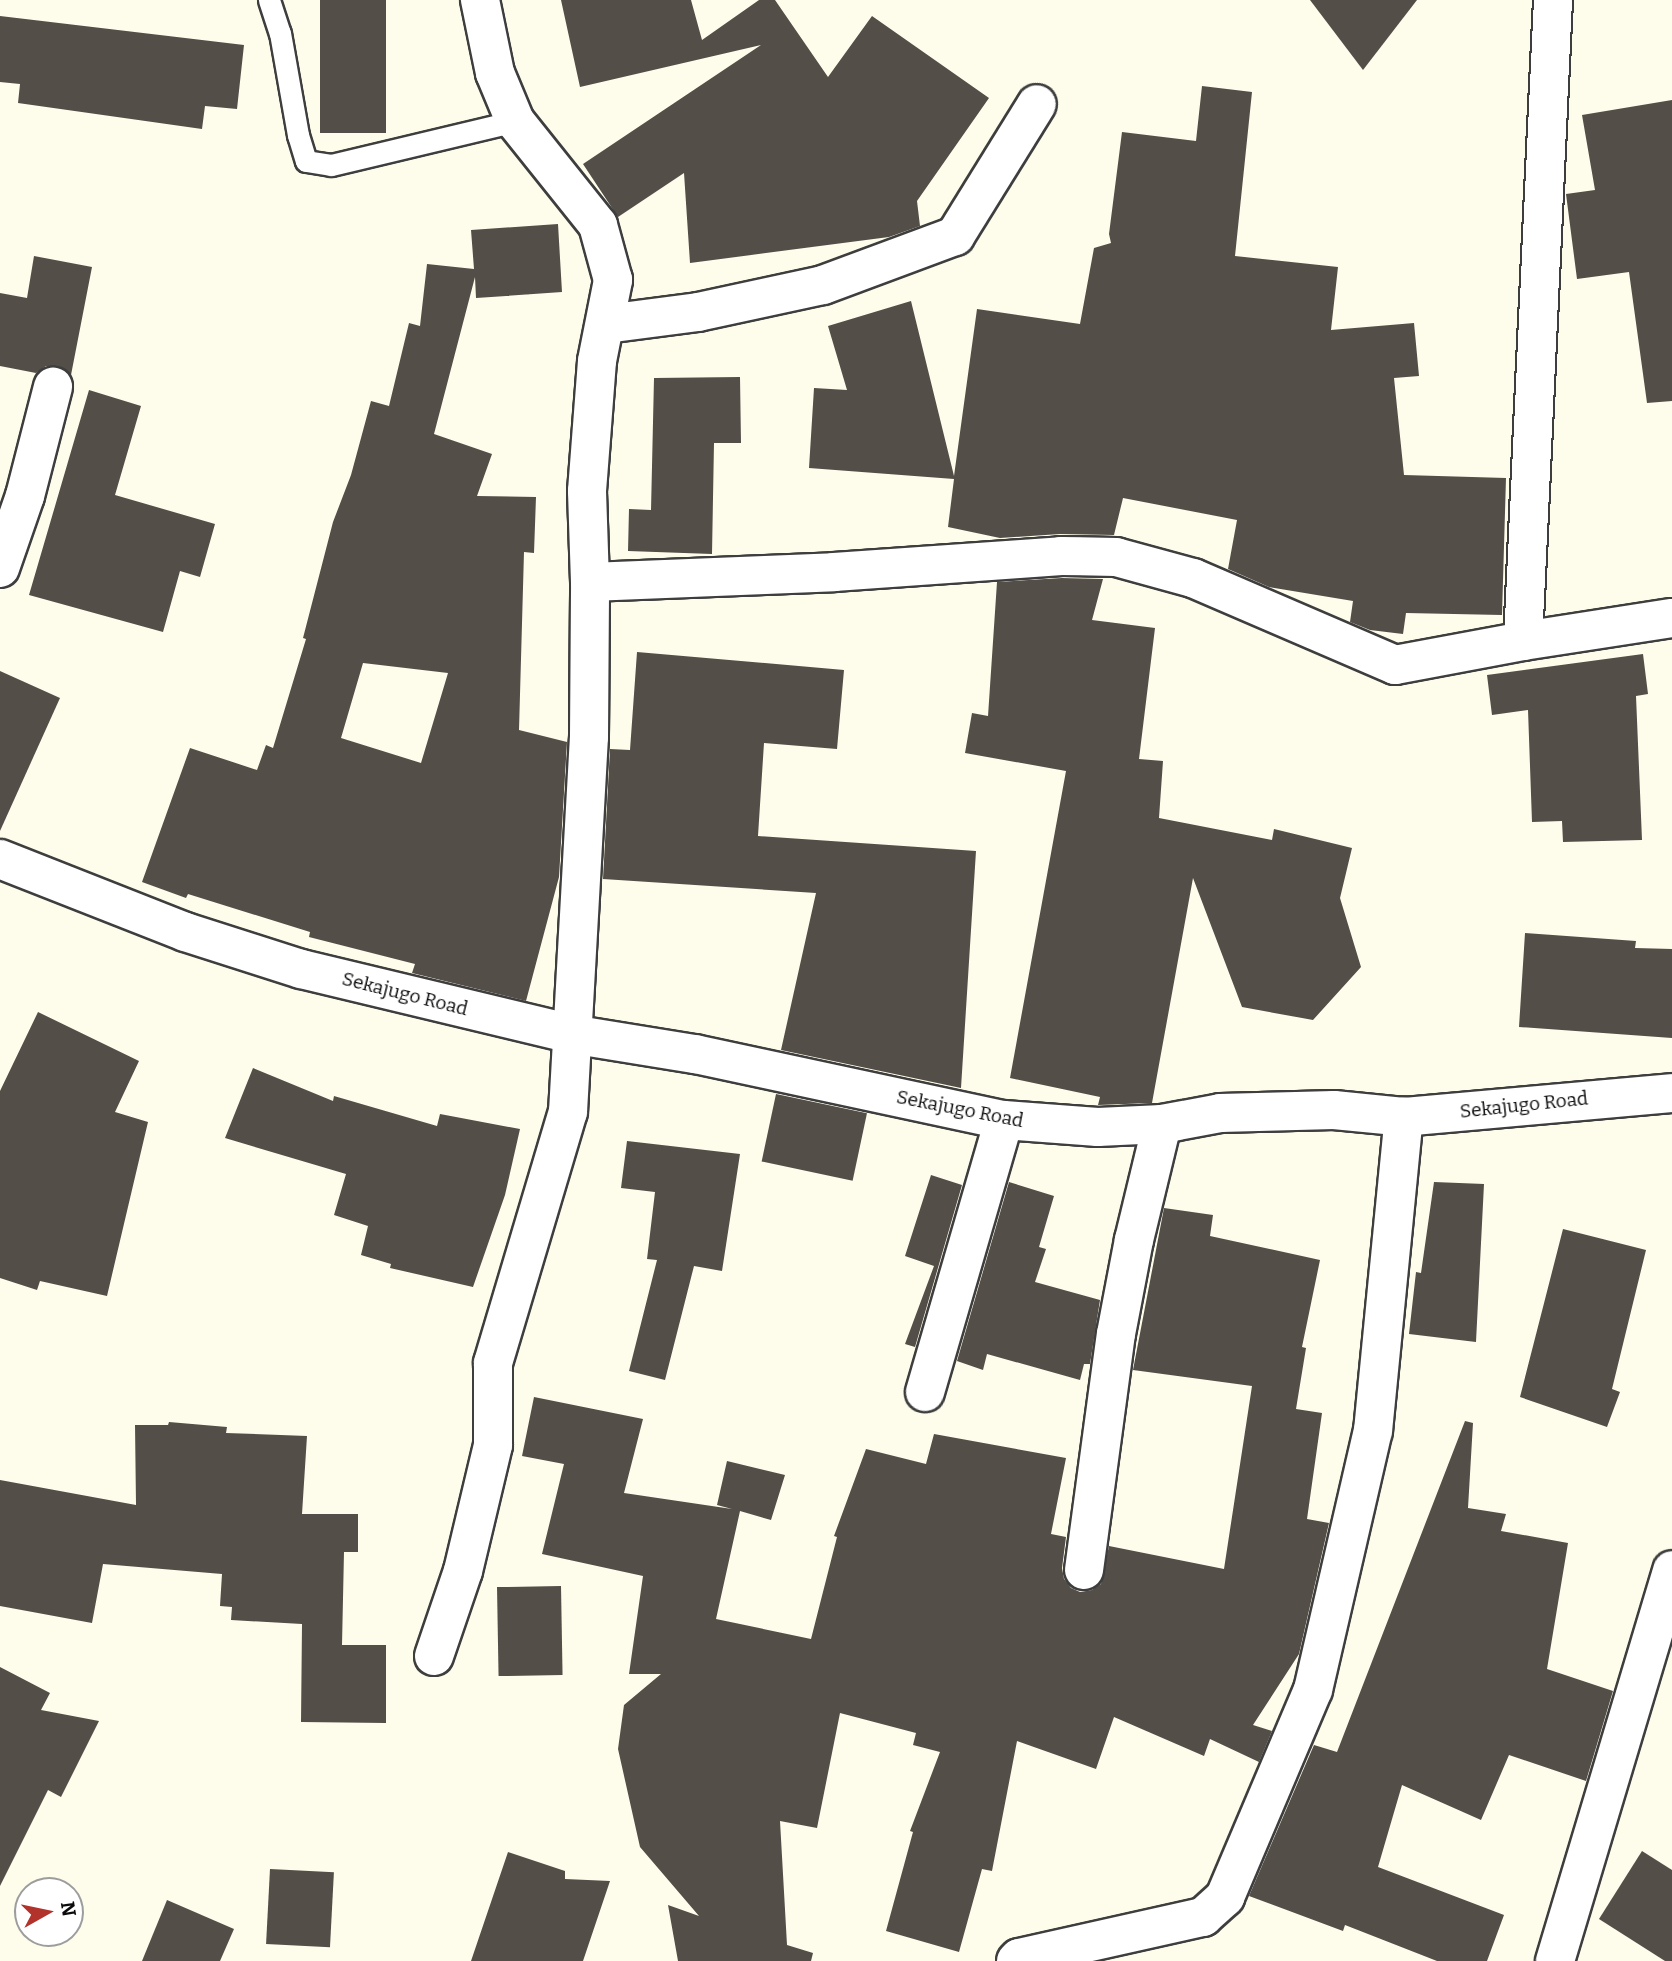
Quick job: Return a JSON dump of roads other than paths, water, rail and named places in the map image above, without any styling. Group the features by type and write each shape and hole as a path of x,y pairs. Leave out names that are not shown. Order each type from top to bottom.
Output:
{"street":[{"path":"434,1656 463,1571 493,1445 493,1363 568,1112 589,737 590,582 587,491 590,427 597,360 613,280 598,225 515,121 495,72 480,0"},
{"path":"1523,641 1553,0"},
{"path":"606,324 698,312 822,285 955,236 1037,104"},
{"path":"0,568 25,496 53,387"},
{"path":"590,582 834,572 1062,556 1116,557 1159,566 1193,578 1395,665 1523,641 1672,618"},
{"name":"Sekajugo Road","path":"0,859 185,932 301,969 571,1034 695,1054 1004,1120 1098,1127 1162,1124 1220,1112 1334,1110 1404,1117 1672,1093"},
{"path":"1016,1961 1019,1958 1203,1917 1225,1897 1313,1690 1373,1431 1404,1117"},
{"path":"925,1392 1004,1120"},
{"path":"1084,1570 1116,1334 1134,1240 1162,1124"},
{"path":"1555,1961 1672,1570"}],"lane":[{"path":"269,0 280,33 298,135 306,161 331,166 515,121"}]}
